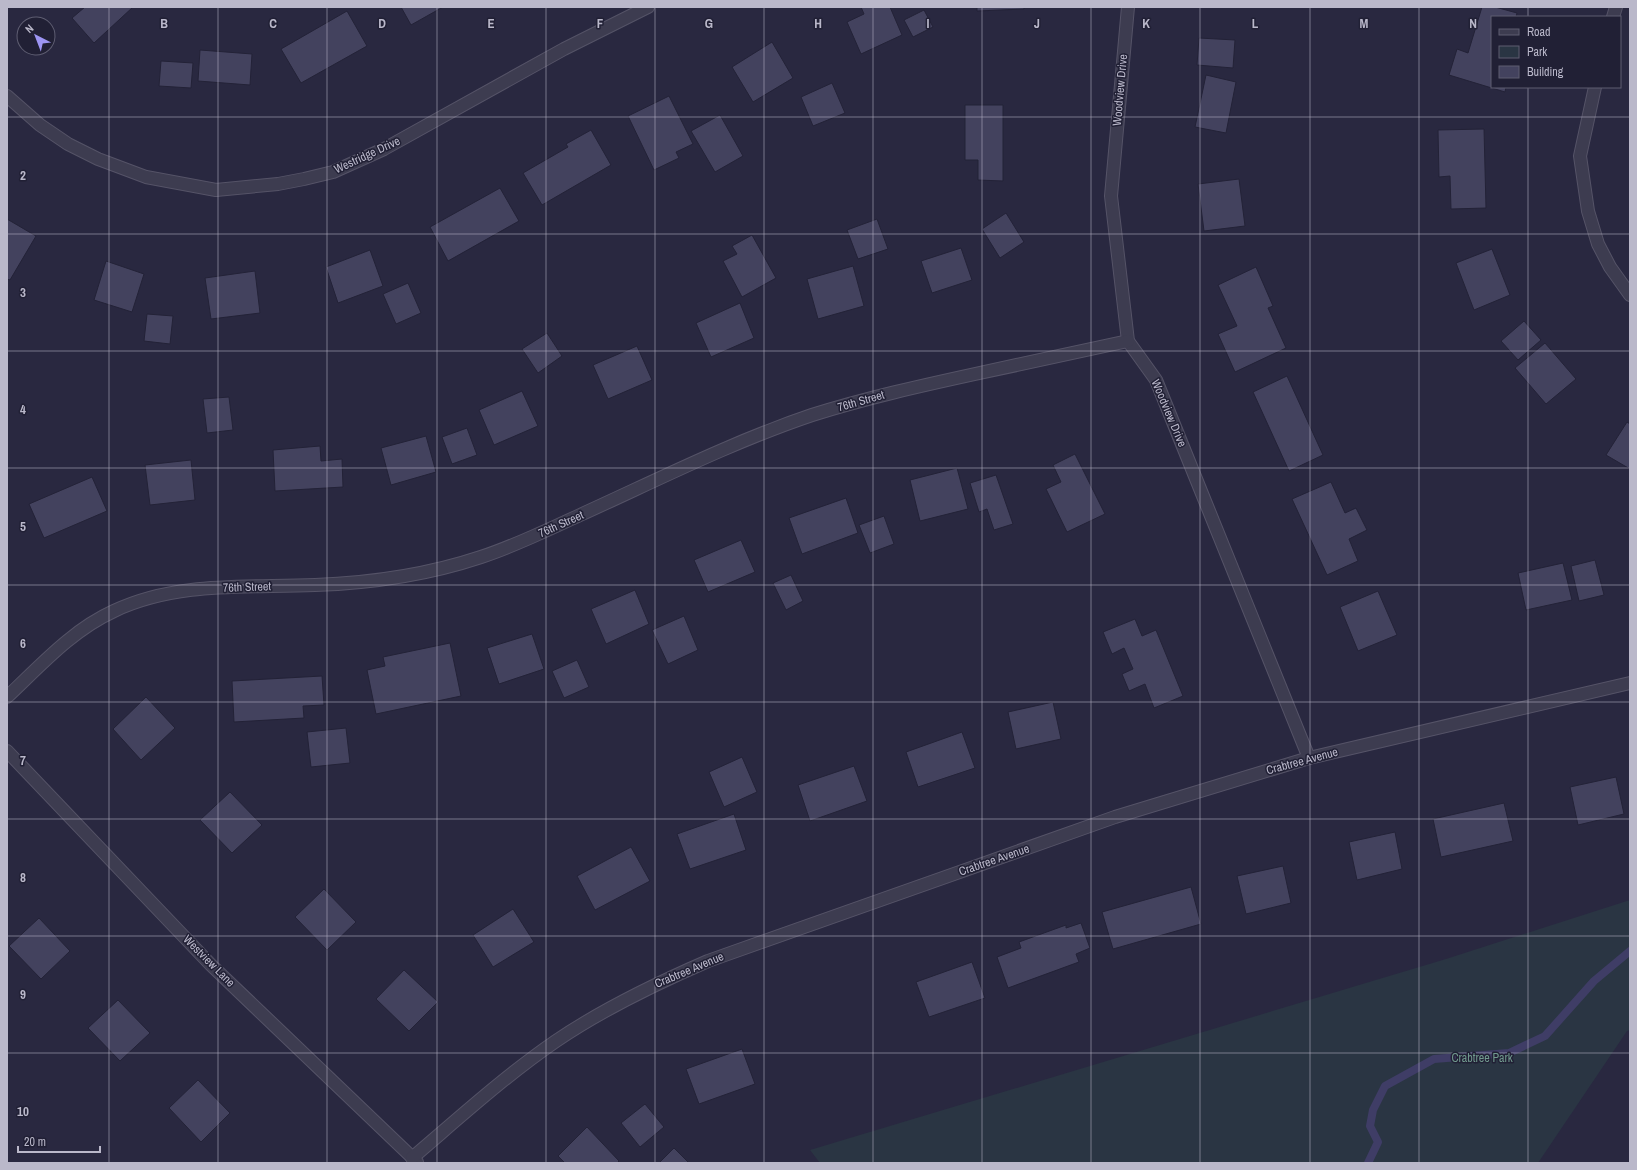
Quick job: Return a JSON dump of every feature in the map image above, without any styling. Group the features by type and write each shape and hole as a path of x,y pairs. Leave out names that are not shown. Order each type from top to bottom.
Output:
{"street":[{"name":"Westridge Drive","path":"7,96 40,125 68,144 98,159 146,177 216,190 278,184 333,172 359,161 384,149 564,49 648,7"},
{"name":"Woodview Drive","path":"1128,7 1110,196 1128,341 1156,380 1308,758"},
{"path":"1594,88 1580,156 1588,211 1598,244 1610,267 1630,295"},
{"name":"76th Street","path":"7,697 80,631 113,611 144,599 177,591 209,588 318,585 372,581 407,576 444,568 514,545 734,445 812,416 898,391 1128,341"},
{"name":"Crabtree Avenue","path":"415,1160 512,1073 556,1041 588,1020 650,986 708,961 1116,817 1308,758 1630,683"},
{"name":"Westview Lane","path":"7,751 211,965 415,1160"}],"green space":[{"name":"Crabtree Park","path":"1630,900 1630,1030 1627,1031 1538,1163 820,1163 810,1150 1446,959"}],"building":[{"path":"85,7 133,7 94,43 72,18"},
{"path":"401,7 443,7 411,25"},
{"path":"861,7 890,7 902,35 861,54 847,22 864,14"},
{"path":"977,7 1024,7 1024,9 977,11"},
{"path":"1482,7 1495,7 1517,13 1516,16 1491,16 1491,88 1449,75 1457,49 1468,53"},
{"path":"924,10 933,27 913,37 904,20"},
{"path":"347,11 367,46 301,83 281,49"},
{"path":"1199,38 1235,40 1233,68 1197,65"},
{"path":"772,42 793,78 753,102 732,67"},
{"path":"200,50 252,54 250,85 198,81"},
{"path":"161,61 193,63 191,88 159,86"},
{"path":"1206,75 1236,82 1226,133 1195,127"},
{"path":"832,83 845,113 813,126 801,97"},
{"path":"1492,88 1506,88 1505,92"},
{"path":"669,96 693,144 676,152 679,158 654,170 628,116"},
{"path":"965,105 1003,105 1003,181 978,180 978,160 965,160"},
{"path":"720,115 743,156 715,172 691,131"},
{"path":"1484,129 1486,208 1451,209 1450,176 1439,177 1438,130"},
{"path":"591,130 611,165 542,205 523,173 568,147 566,144"},
{"path":"1239,179 1245,226 1204,231 1198,184"},
{"path":"500,188 519,221 448,261 430,227"},
{"path":"1006,213 1024,242 1000,258 982,229"},
{"path":"7,219 36,236 10,280 7,279"},
{"path":"877,219 888,249 858,259 847,230"},
{"path":"752,235 776,278 742,297 723,261 737,254 732,246"},
{"path":"961,248 972,280 932,293 921,261"},
{"path":"1492,249 1510,295 1474,310 1456,263"},
{"path":"370,250 383,286 338,303 326,267"},
{"path":"106,261 144,274 132,312 94,300"},
{"path":"853,266 864,306 818,319 807,279"},
{"path":"1256,267 1273,306 1268,308 1286,348 1235,372 1218,334 1237,326 1218,285"},
{"path":"255,271 260,313 211,319 205,278"},
{"path":"408,283 421,313 396,324 383,294"},
{"path":"740,303 754,338 711,357 696,323"},
{"path":"147,314 173,316 170,344 144,341"},
{"path":"1524,321 1541,340 1518,360 1501,341"},
{"path":"547,333 562,356 538,373 522,349"},
{"path":"1545,343 1576,379 1546,404 1515,368"},
{"path":"637,346 652,380 608,399 593,365"},
{"path":"1287,376 1323,455 1289,471 1253,392"},
{"path":"522,391 538,426 494,445 479,410"},
{"path":"229,397 233,430 207,433 203,399"},
{"path":"1627,422 1630,424 1630,469 1606,455"},
{"path":"467,428 477,455 452,464 442,437"},
{"path":"426,436 436,472 391,485 381,448"},
{"path":"320,446 321,461 342,459 343,487 275,491 273,450"},
{"path":"1075,454 1105,514 1067,532 1046,489 1061,482 1053,465"},
{"path":"191,460 195,500 150,505 145,465"},
{"path":"957,468 968,509 920,521 910,480"},
{"path":"996,475 1013,524 994,530 987,509 979,512 970,483"},
{"path":"92,477 107,511 44,538 29,504"},
{"path":"1331,482 1345,513 1356,508 1367,530 1349,539 1358,561 1327,575 1292,499"},
{"path":"846,498 858,533 802,554 789,518"},
{"path":"884,516 894,544 870,553 859,525"},
{"path":"741,540 755,572 708,592 694,560"},
{"path":"1595,560 1604,595 1579,601 1571,566"},
{"path":"1563,563 1572,600 1526,610 1518,573"},
{"path":"791,575 803,601 786,610 773,583"},
{"path":"635,590 649,624 606,644 591,609"},
{"path":"1378,591 1397,635 1358,651 1340,607"},
{"path":"684,616 698,650 668,664 652,630"},
{"path":"1135,619 1142,636 1156,630 1183,696 1154,708 1145,684 1129,691 1122,674 1133,669 1124,648 1112,654 1103,632"},
{"path":"532,634 544,669 499,684 487,648"},
{"path":"450,643 461,696 376,714 367,670 385,666 383,657"},
{"path":"577,660 589,687 564,698 552,671"},
{"path":"322,676 324,705 303,706 304,718 234,722 232,681"},
{"path":"146,697 175,728 141,760 113,729"},
{"path":"1053,702 1061,739 1016,749 1008,712"},
{"path":"346,728 350,763 311,767 307,732"},
{"path":"962,732 975,768 918,787 906,752"},
{"path":"742,757 757,792 724,807 709,772"},
{"path":"854,766 867,801 810,821 798,785"},
{"path":"1616,777 1624,814 1578,825 1570,787"},
{"path":"230,792 262,825 232,853 200,820"},
{"path":"1504,803 1513,841 1441,857 1433,819"},
{"path":"734,814 746,850 690,869 677,834"},
{"path":"1395,832 1402,869 1357,880 1349,842"},
{"path":"631,847 650,881 595,910 577,876"},
{"path":"1283,866 1291,903 1246,914 1237,876"},
{"path":"1191,887 1201,924 1113,949 1102,912"},
{"path":"324,889 356,922 327,950 295,917"},
{"path":"513,909 534,942 493,967 473,935"},
{"path":"39,918 70,951 41,979 9,946"},
{"path":"1081,923 1090,948 1076,954 1079,962 1008,988 997,957 1021,948 1019,942 1066,925 1066,928"},
{"path":"972,962 985,998 929,1017 916,982"},
{"path":"404,970 438,1002 409,1031 376,999"},
{"path":"118,1000 150,1033 120,1061 88,1028"},
{"path":"742,1049 755,1084 699,1104 686,1069"},
{"path":"198,1080 230,1113 201,1142 169,1108"},
{"path":"645,1104 664,1127 640,1147 621,1123"},
{"path":"587,1127 619,1161 617,1163 565,1163 558,1156"},
{"path":"674,1148 689,1163 659,1163"}],"waterway":[{"path":"1368,1163 1378,1142 1370,1126 1373,1110 1385,1086 1434,1059 1509,1053 1545,1036 1594,981 1630,951"}]}
